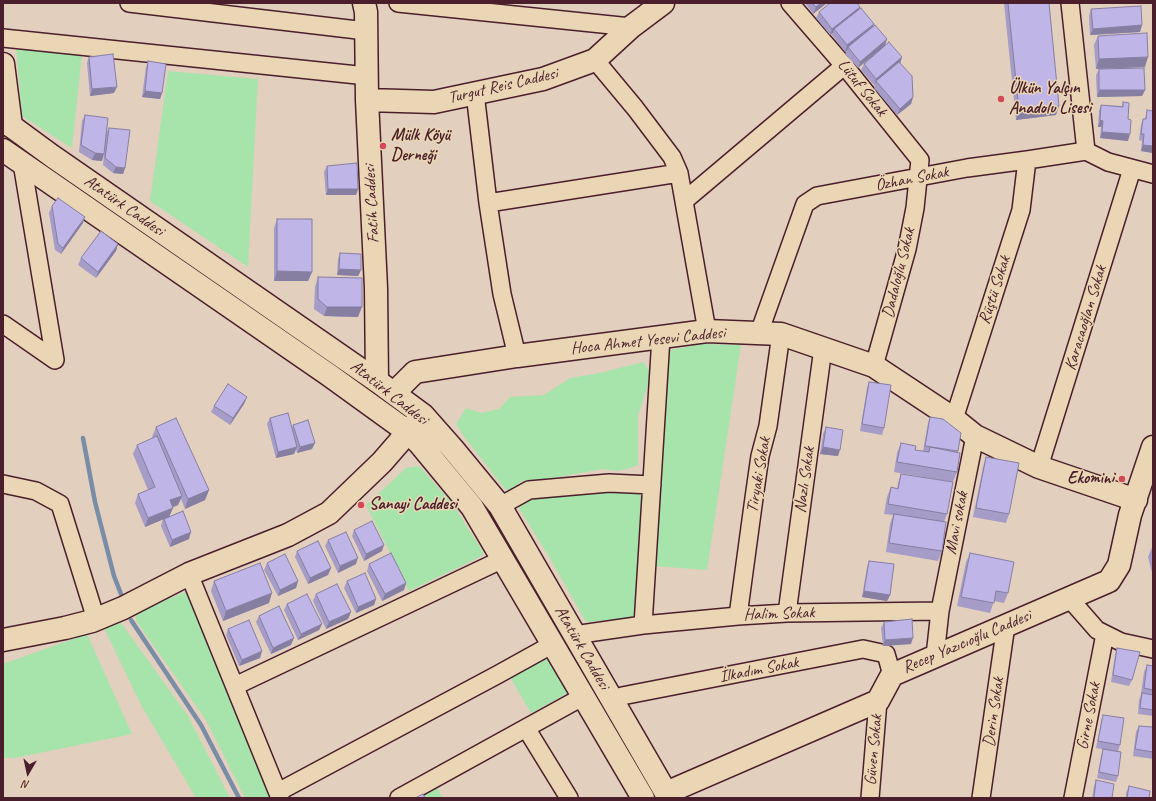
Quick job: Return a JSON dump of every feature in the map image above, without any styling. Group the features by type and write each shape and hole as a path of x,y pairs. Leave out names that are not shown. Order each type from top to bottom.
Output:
{"street":[{"path":"129,3 366,31"},
{"name":"Fatih Caddesi","path":"364,3 366,12 367,76 376,288 385,387"},
{"path":"398,3 631,27"},
{"name":"Turgut Reis Caddesi","path":"368,100 434,102 543,79 595,60 631,27 663,3"},
{"name":"Lütuf Sokak","path":"790,3 844,65 920,160 918,178"},
{"path":"1070,3 1086,150 1108,162 1153,174"},
{"path":"3,38 367,76"},
{"path":"595,60 635,108 672,157 679,173 707,331"},
{"path":"3,64 7,123"},
{"path":"684,201 844,65"},
{"path":"475,93 488,203 502,294 517,356"},
{"name":"Atatürk Caddesi","path":"7,123 423,415 500,506 667,795"},
{"path":"3,150 329,375 408,432 420,444 472,507 644,798"},
{"name":"Özhan Sokak","path":"759,333 805,204 817,196 967,168 1086,150"},
{"name":"Rüştü Sokak","path":"954,419 1022,210 1027,160"},
{"path":"3,324 55,360 22,163"},
{"name":"Karacaoğlan Sokak","path":"1039,467 1132,168"},
{"path":"488,203 679,173"},
{"name":"Dadaloğlu Sokak","path":"874,366 907,249 915,208 918,178"},
{"name":"Hoca Ahmet Yesevi Caddesi","path":"385,387 415,372 517,356 707,331 782,334 874,366 954,419 975,436 1039,467 1136,500"},
{"name":"Tiryaki Sokak","path":"738,616 760,456 768,426 782,334"},
{"path":"643,625 661,337"},
{"name":"Nazlı Sokak","path":"787,612 823,348"},
{"path":"3,640 65,628 92,620 123,608 189,574 288,535 329,513 382,462 423,415"},
{"name":"Mavi sokak","path":"940,611 975,436"},
{"name":"Recep Yazıcıoğlu Caddesi","path":"878,701 892,675 1109,581 1119,565 1130,514 1153,447"},
{"path":"500,506 529,490 609,483 652,485"},
{"path":"3,484 36,491 60,504 95,616 92,620"},
{"path":"236,686 503,559"},
{"path":"189,574 236,686 279,795 553,644"},
{"path":"1069,598 1097,630 1121,642 1153,649"},
{"path":"935,656 940,611"},
{"name":"Halim Sokak","path":"574,635 643,625 787,612 940,611"},
{"name":"Derin Sokak","path":"981,798 1006,625"},
{"name":"Girne Sokak","path":"1073,798 1105,634"},
{"name":"İlkadım Sokak","path":"613,702 622,696 863,649 886,654 892,675"},
{"path":"399,798 584,696"},
{"path":"667,795 878,701"},
{"name":"Güven Sokak","path":"870,798 878,701"},
{"path":"526,728 569,798"}],"green space":[{"path":"16,46 82,54 72,148 22,116"},
{"path":"168,71 258,79 248,267 150,201"},
{"path":"701,344 741,345 707,570 653,566 666,351"},
{"path":"643,362 652,373 638,415 638,465 627,469 618,471 603,469 553,478 522,481 510,491 504,488 456,424 466,408 481,413 499,409 510,397 544,395 570,378 600,373"},
{"path":"419,466 452,503 483,552 482,556 409,591 366,505 406,468"},
{"path":"635,489 642,497 637,618 586,622 548,555 517,505 530,495"},
{"path":"188,591 271,798 245,798 206,720 137,622 134,612"},
{"path":"119,620 188,716 230,798 196,798 141,705 103,626"},
{"path":"87,634 132,734 15,758 3,758 3,664"},
{"path":"547,656 568,693 531,713 510,677"},
{"path":"436,786 443,798 417,798"}],"building":[{"path":"812,3 821,3 816,7"},
{"path":"830,3 857,3 860,7 832,29 819,12"},
{"path":"1008,3 1049,3 1059,106 1019,110"},
{"path":"1141,6 1142,25 1093,29 1091,9"},
{"path":"861,8 874,24 847,45 834,29"},
{"path":"875,25 887,39 860,62 848,47"},
{"path":"1147,33 1148,57 1099,59 1098,36"},
{"path":"889,42 902,57 876,79 864,64"},
{"path":"113,54 117,87 92,89 89,57"},
{"path":"148,61 166,64 162,93 145,91"},
{"path":"899,62 912,76 913,97 900,109 876,81"},
{"path":"1144,68 1145,90 1099,90 1099,69"},
{"path":"1123,102 1129,103 1128,119 1131,120 1130,134 1102,132 1103,121 1100,120 1101,105 1123,107"},
{"path":"1147,110 1153,111 1153,146 1143,145 1144,134 1141,134 1143,119 1146,119"},
{"path":"85,115 108,118 104,154 95,153 81,145"},
{"path":"109,128 130,130 125,168 116,167 105,158"},
{"path":"357,163 358,189 328,189 327,166"},
{"path":"58,198 85,217 63,248 58,244 52,206"},
{"path":"277,219 312,219 312,272 277,271"},
{"path":"101,231 118,244 98,272 81,258"},
{"path":"340,253 361,254 361,270 339,269"},
{"path":"318,277 362,278 362,307 327,307 318,299"},
{"path":"869,382 891,385 884,428 862,424"},
{"path":"228,384 247,397 233,418 214,406"},
{"path":"288,413 297,447 278,452 270,418"},
{"path":"930,417 943,419 961,433 958,451 925,446"},
{"path":"176,418 209,490 188,499 156,427"},
{"path":"308,420 315,443 300,447 293,425"},
{"path":"826,427 843,430 840,450 823,447"},
{"path":"157,436 182,496 170,500 173,508 148,518 138,494 155,487 137,445"},
{"path":"901,443 916,446 915,450 929,452 930,447 960,453 957,472 897,462"},
{"path":"986,457 1019,463 1009,514 976,508"},
{"path":"901,474 953,482 947,514 888,504 891,487 898,489"},
{"path":"183,511 191,532 172,540 164,519"},
{"path":"894,514 946,522 942,551 889,543"},
{"path":"372,521 384,545 366,554 354,530"},
{"path":"346,532 358,558 340,566 328,540"},
{"path":"318,541 331,568 310,578 297,551"},
{"path":"391,553 406,583 385,594 369,564"},
{"path":"970,553 1014,562 1008,593 996,591 994,603 961,597"},
{"path":"285,554 298,581 280,590 267,563"},
{"path":"869,561 894,564 890,595 864,591"},
{"path":"260,563 272,593 226,611 214,581"},
{"path":"365,573 376,599 358,607 347,581"},
{"path":"337,584 351,612 329,622 316,594"},
{"path":"307,594 322,624 301,634 287,604"},
{"path":"279,606 294,638 273,648 259,616"},
{"path":"912,619 913,638 885,640 884,622"},
{"path":"249,620 262,651 242,660 228,629"},
{"path":"1117,648 1140,652 1132,680 1113,675"},
{"path":"1147,665 1153,666 1153,690 1144,688"},
{"path":"1142,693 1153,695 1153,710 1140,708"},
{"path":"1103,715 1124,718 1120,745 1098,741"},
{"path":"1139,726 1153,727 1153,752 1135,749"},
{"path":"1103,749 1121,752 1118,776 1099,772"},
{"path":"1096,780 1114,784 1112,798 1094,798"},
{"path":"1129,786 1150,791 1149,798 1127,798"},
{"path":"423,794 425,798 415,798"}],"waterway":[{"path":"83,438 95,502 114,576 121,594"},
{"path":"131,620 201,725 239,798"}],"place":[{"name":"Ülkün Yalçın Anadolu Lisesi","path":"1001,99"},
{"name":"Mülk Köyü Derneği","path":"383,146"},
{"name":"Ekomini","path":"1122,479"},
{"name":"Sanayi Caddesi","path":"361,505"}]}
